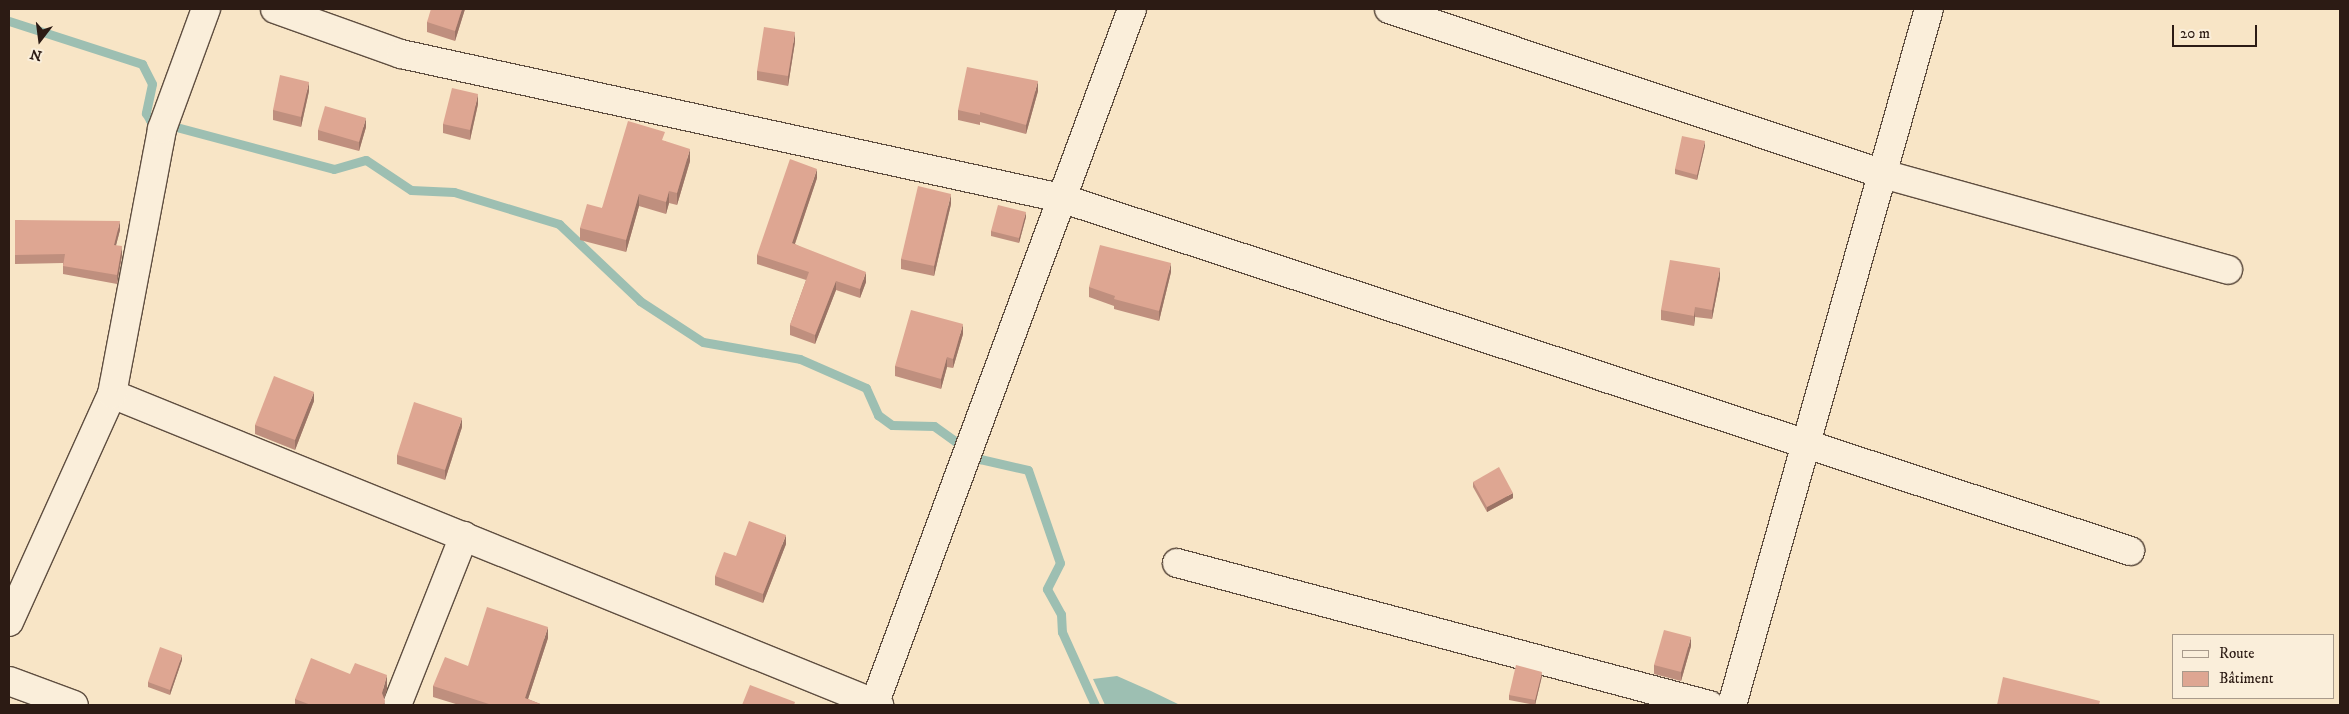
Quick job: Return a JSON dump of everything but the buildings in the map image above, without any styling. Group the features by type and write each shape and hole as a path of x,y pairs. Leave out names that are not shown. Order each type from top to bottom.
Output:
{"street":[{"path":"9,622 112,394 164,122 206,9"},
{"path":"275,9 401,54 1061,198 1807,442 2130,551"},
{"path":"112,394 876,705 967,452 1132,9"},
{"path":"1389,9 1883,174 2228,270"},
{"path":"1732,705 1929,9"},
{"path":"397,705 464,536"},
{"path":"1177,564 1710,705"},
{"path":"9,681 74,705"}],"shaded area":[{"path":"1117,676 1180,705 1105,705 1093,679"}],"waterway":[{"path":"9,21 142,64 152,84 146,113 150,120 334,169 366,160 411,190 454,192 559,224 640,301 703,342 800,359 866,388 878,415 892,425 934,426 980,459 1028,470 1060,563 1047,589 1061,614 1062,632 1095,705"}]}
